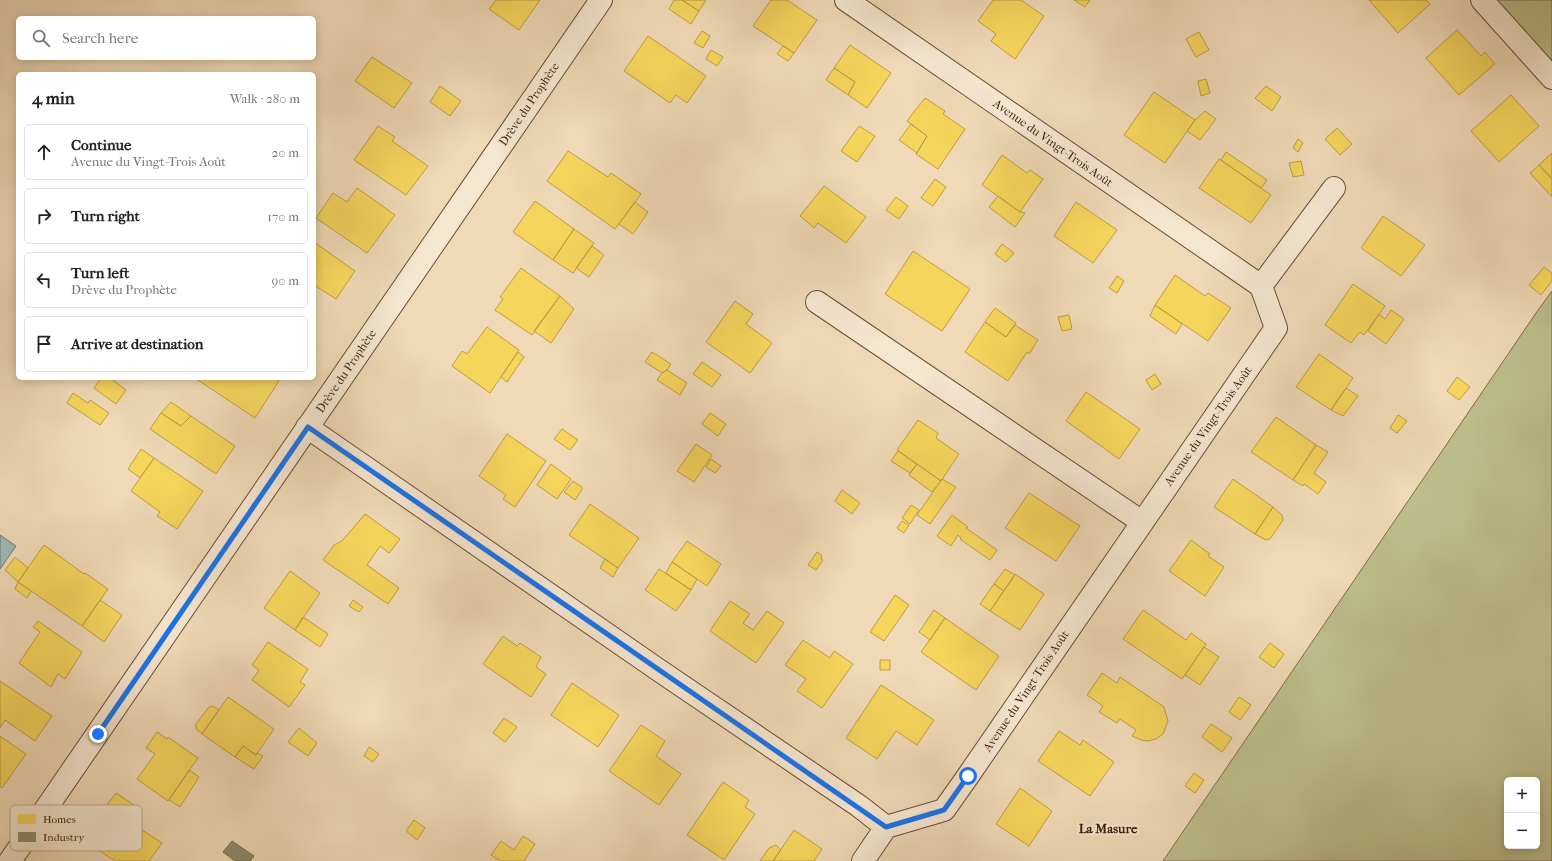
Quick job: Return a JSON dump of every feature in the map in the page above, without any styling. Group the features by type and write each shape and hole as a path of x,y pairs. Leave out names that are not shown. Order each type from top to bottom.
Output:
{"street":[{"name":"Drève du Prophète","path":"53,805 308,427 601,0"},
{"name":"Avenue du Vingt-Trois Août","path":"846,0 1261,286 1276,328 944,810 886,827"},
{"path":"1482,0 1552,78"},
{"path":"1261,286 1334,188"},
{"path":"817,302 1142,522"},
{"path":"308,427 886,827 862,861"}],"green space":[{"path":"1482,0 1552,0 1552,78"},
{"path":"1552,291 1552,861 1163,861 1536,313"}],"water":[{"path":"0,535 16,546 0,569"}],"building: Homes":[{"path":"496,0 540,0 519,30 489,9"},
{"path":"674,0 682,0 699,11 691,24 669,9"},
{"path":"682,0 706,0 699,11"},
{"path":"771,0 787,0 817,20 794,53 753,26"},
{"path":"993,0 1021,0 1044,16 1015,59 991,41 996,34 978,21"},
{"path":"1074,0 1090,0 1085,7"},
{"path":"1369,0 1426,0 1430,4 1398,33"},
{"path":"1457,30 1481,56 1485,52 1495,64 1459,95 1426,58"},
{"path":"702,31 710,36 703,48 694,43"},
{"path":"1199,32 1209,50 1196,57 1186,39"},
{"path":"648,36 706,76 687,103 676,95 670,103 624,71"},
{"path":"850,45 891,73 867,108 848,95 855,82 834,68"},
{"path":"783,46 794,53 788,61 777,54"},
{"path":"711,50 723,57 717,66 706,59"},
{"path":"372,57 412,83 394,108 355,81"},
{"path":"834,68 855,82 848,95 826,80"},
{"path":"1206,79 1210,93 1201,96 1198,81"},
{"path":"440,86 461,101 450,116 430,102"},
{"path":"1266,86 1281,97 1272,111 1255,98"},
{"path":"1154,92 1195,120 1165,163 1124,135"},
{"path":"1511,95 1539,126 1499,162 1471,131"},
{"path":"925,98 945,111 943,114 965,129 938,169 916,154 927,136 907,121"},
{"path":"1205,111 1216,119 1200,140 1187,131 1195,120"},
{"path":"911,124 927,136 917,153 899,140"},
{"path":"378,126 395,137 392,141 428,166 406,195 354,160"},
{"path":"859,126 875,136 857,162 841,151"},
{"path":"1337,128 1352,144 1340,155 1325,139"},
{"path":"1298,139 1303,143 1298,152 1293,148"},
{"path":"568,151 608,177 611,173 641,194 615,229 547,181"},
{"path":"1226,152 1267,180 1261,188 1221,160"},
{"path":"1552,153 1552,179 1539,165"},
{"path":"1002,155 1027,173 1030,170 1043,179 1020,212 982,185"},
{"path":"1219,159 1271,195 1251,223 1199,188"},
{"path":"1301,161 1304,175 1293,177 1289,163"},
{"path":"1539,165 1552,179 1552,197 1530,173"},
{"path":"935,179 946,187 933,206 921,198"},
{"path":"824,186 866,217 846,243 818,223 814,228 800,216"},
{"path":"357,188 395,215 367,253 316,218 333,193 347,202"},
{"path":"998,196 1020,212 1025,213 1015,227 989,207"},
{"path":"896,197 908,206 899,219 886,210"},
{"path":"535,201 574,229 553,260 513,232"},
{"path":"635,202 648,212 633,234 619,224"},
{"path":"1076,202 1117,230 1093,263 1054,236"},
{"path":"1383,216 1425,245 1401,276 1361,248"},
{"path":"574,229 594,243 573,273 553,260"},
{"path":"316,243 355,271 336,299 316,286"},
{"path":"1002,244 1014,253 1006,262 995,254"},
{"path":"592,246 604,255 589,277 576,268"},
{"path":"913,251 970,289 942,331 885,294"},
{"path":"1544,267 1552,273 1552,281 1541,295 1529,285"},
{"path":"521,268 560,296 532,335 495,310 503,299 500,297"},
{"path":"1175,275 1205,296 1208,293 1231,308 1208,341 1155,305"},
{"path":"1117,276 1124,281 1117,293 1109,288"},
{"path":"1353,284 1385,306 1364,335 1360,332 1351,343 1325,325"},
{"path":"560,296 574,309 551,343 534,331"},
{"path":"735,301 753,314 746,324 772,343 750,373 706,342"},
{"path":"1155,305 1182,324 1176,334 1150,316"},
{"path":"995,308 1016,323 1006,337 985,322"},
{"path":"1391,310 1404,319 1386,344 1368,331 1379,314 1385,319"},
{"path":"1069,315 1072,329 1062,331 1058,317"},
{"path":"985,322 1006,337 1015,325 1038,340 1029,354 1027,352 1008,381 965,352"},
{"path":"487,327 519,350 490,393 452,366 462,351 467,354"},
{"path":"518,352 524,357 507,382 501,377"},
{"path":"652,352 671,364 667,370 662,373 645,362"},
{"path":"1319,354 1353,378 1331,410 1296,387"},
{"path":"702,362 721,375 712,387 693,374"},
{"path":"667,370 687,383 680,395 657,380 662,373"},
{"path":"1155,374 1161,384 1152,390 1146,380"},
{"path":"1457,377 1470,387 1459,400 1447,391"},
{"path":"100,380 113,380 126,390 116,404 94,388"},
{"path":"198,380 279,381 255,418"},
{"path":"1346,388 1358,396 1343,416 1331,410"},
{"path":"1086,392 1140,429 1119,459 1066,421"},
{"path":"73,393 88,403 90,400 109,413 100,425 67,403"},
{"path":"171,402 191,416 181,426 161,413"},
{"path":"161,413 181,426 191,416 235,446 216,474 150,429"},
{"path":"710,413 726,424 718,436 702,424"},
{"path":"1398,415 1407,421 1397,433 1390,428"},
{"path":"1276,417 1316,445 1293,480 1251,452"},
{"path":"918,420 938,433 936,438 959,454 941,481 897,450"},
{"path":"562,429 578,440 570,450 554,439"},
{"path":"507,434 546,461 515,507 503,499 506,495 479,476"},
{"path":"696,444 712,455 694,482 677,471"},
{"path":"1316,445 1328,452 1314,473 1326,482 1318,494 1304,484 1303,486 1293,480"},
{"path":"141,449 154,458 140,478 128,469"},
{"path":"898,451 917,464 910,473 891,461"},
{"path":"154,458 203,491 177,529 157,516 160,512 131,491"},
{"path":"711,459 721,466 715,473 706,467"},
{"path":"551,464 571,479 557,499 537,485"},
{"path":"917,464 941,481 932,492 909,475"},
{"path":"942,479 956,487 930,524 917,515"},
{"path":"1233,479 1273,507 1255,534 1214,507"},
{"path":"573,481 583,488 575,500 564,492"},
{"path":"842,490 860,503 852,514 835,501"},
{"path":"1029,493 1080,526 1056,561 1005,528"},
{"path":"590,504 639,538 618,568 569,535"},
{"path":"911,505 919,510 910,524 902,518"},
{"path":"1273,507 1282,515 1283,520 1270,539 1266,540 1255,534"},
{"path":"365,514 400,539 389,553 380,546 367,565 399,588 388,604 323,560 334,545 342,541"},
{"path":"952,515 968,527 966,528 997,550 990,560 960,539 961,538 958,535 951,546 937,536"},
{"path":"902,521 909,525 904,533 897,528"},
{"path":"1191,540 1210,554 1208,556 1224,567 1205,596 1169,571"},
{"path":"687,541 721,564 707,586 672,562"},
{"path":"44,545 84,574 85,573 108,589 82,626 18,582"},
{"path":"817,552 822,556 821,559 823,560 816,570 808,565"},
{"path":"15,557 28,568 18,582 5,570"},
{"path":"605,559 618,568 613,577 600,568"},
{"path":"672,562 697,579 691,590 666,573"},
{"path":"659,569 691,590 676,611 645,590"},
{"path":"1005,569 1015,575 1004,591 994,584"},
{"path":"290,571 320,593 295,630 264,608"},
{"path":"1015,574 1044,594 1020,630 990,611"},
{"path":"18,582 31,591 27,598 15,589"},
{"path":"994,584 1004,591 990,611 980,604"},
{"path":"895,595 909,605 884,641 870,632"},
{"path":"100,600 122,615 104,642 82,626"},
{"path":"353,600 363,607 359,612 349,606"},
{"path":"730,601 750,614 743,623 753,630 767,611 784,623 756,663 710,631"},
{"path":"934,610 945,618 930,640 919,632"},
{"path":"1143,610 1186,640 1191,633 1206,644 1182,679 1123,639"},
{"path":"303,617 328,634 320,647 295,630"},
{"path":"945,618 999,656 976,690 921,652"},
{"path":"38,621 82,652 65,679 58,674 51,687 19,663 40,632 33,627"},
{"path":"503,636 517,646 520,643 541,657 536,667 546,674 531,697 483,664"},
{"path":"803,640 830,658 834,651 853,664 822,708 797,691 806,679 785,665"},
{"path":"268,642 308,669 300,682 305,685 289,707 252,680 259,670 252,665"},
{"path":"1270,643 1284,654 1274,668 1259,657"},
{"path":"1204,647 1219,657 1200,685 1185,675"},
{"path":"880,660 890,660 890,670 880,670"},
{"path":"1102,673 1117,683 1120,677 1164,707 1168,721 1163,734 1156,739 1148,741 1141,740 1132,736 1136,730 1120,719 1117,723 1099,712 1103,706 1087,695"},
{"path":"0,681 52,716 35,741 5,720 0,728"},
{"path":"572,683 619,715 598,747 551,715"},
{"path":"881,685 934,720 917,745 896,731 877,759 846,738"},
{"path":"228,697 274,729 256,755 243,746 235,757 202,734"},
{"path":"1239,697 1251,705 1240,720 1229,712"},
{"path":"213,706 219,710 202,734 196,729 196,724 209,707"},
{"path":"504,718 517,727 505,742 493,733"},
{"path":"1211,724 1232,738 1222,752 1202,737"},
{"path":"641,725 665,741 656,756 681,774 659,805 609,771"},
{"path":"299,728 317,743 308,756 288,742"},
{"path":"1059,731 1080,745 1083,740 1114,762 1090,796 1038,761"},
{"path":"157,732 167,739 168,737 198,758 168,801 137,779 155,754 146,748"},
{"path":"0,736 26,754 2,788 0,787"},
{"path":"243,746 256,755 257,753 263,756 254,769 235,757"},
{"path":"369,747 379,754 373,762 364,756"},
{"path":"189,770 199,777 180,807 169,800"},
{"path":"1194,773 1204,780 1195,793 1185,786"},
{"path":"723,782 749,800 745,807 755,814 724,860 687,835"},
{"path":"1020,788 1052,811 1029,846 996,824"},
{"path":"116,793 134,805 107,805"},
{"path":"414,820 425,828 417,840 406,831"},
{"path":"142,830 162,843 149,861 115,861 100,851 142,851"},
{"path":"794,830 822,849 814,861 773,861"},
{"path":"523,836 535,844 524,861 500,861 491,855 501,841 514,850"},
{"path":"776,845 781,850 773,861 760,861 769,848"}],"building: Industry":[{"path":"232,841 254,856 250,861 235,861 223,852"}],"district":[{"name":"La Masure","path":"1108,828"}],"route":[{"path":"98,734 308,427 660,671 859,806 886,827 944,810 968,776"}]}
